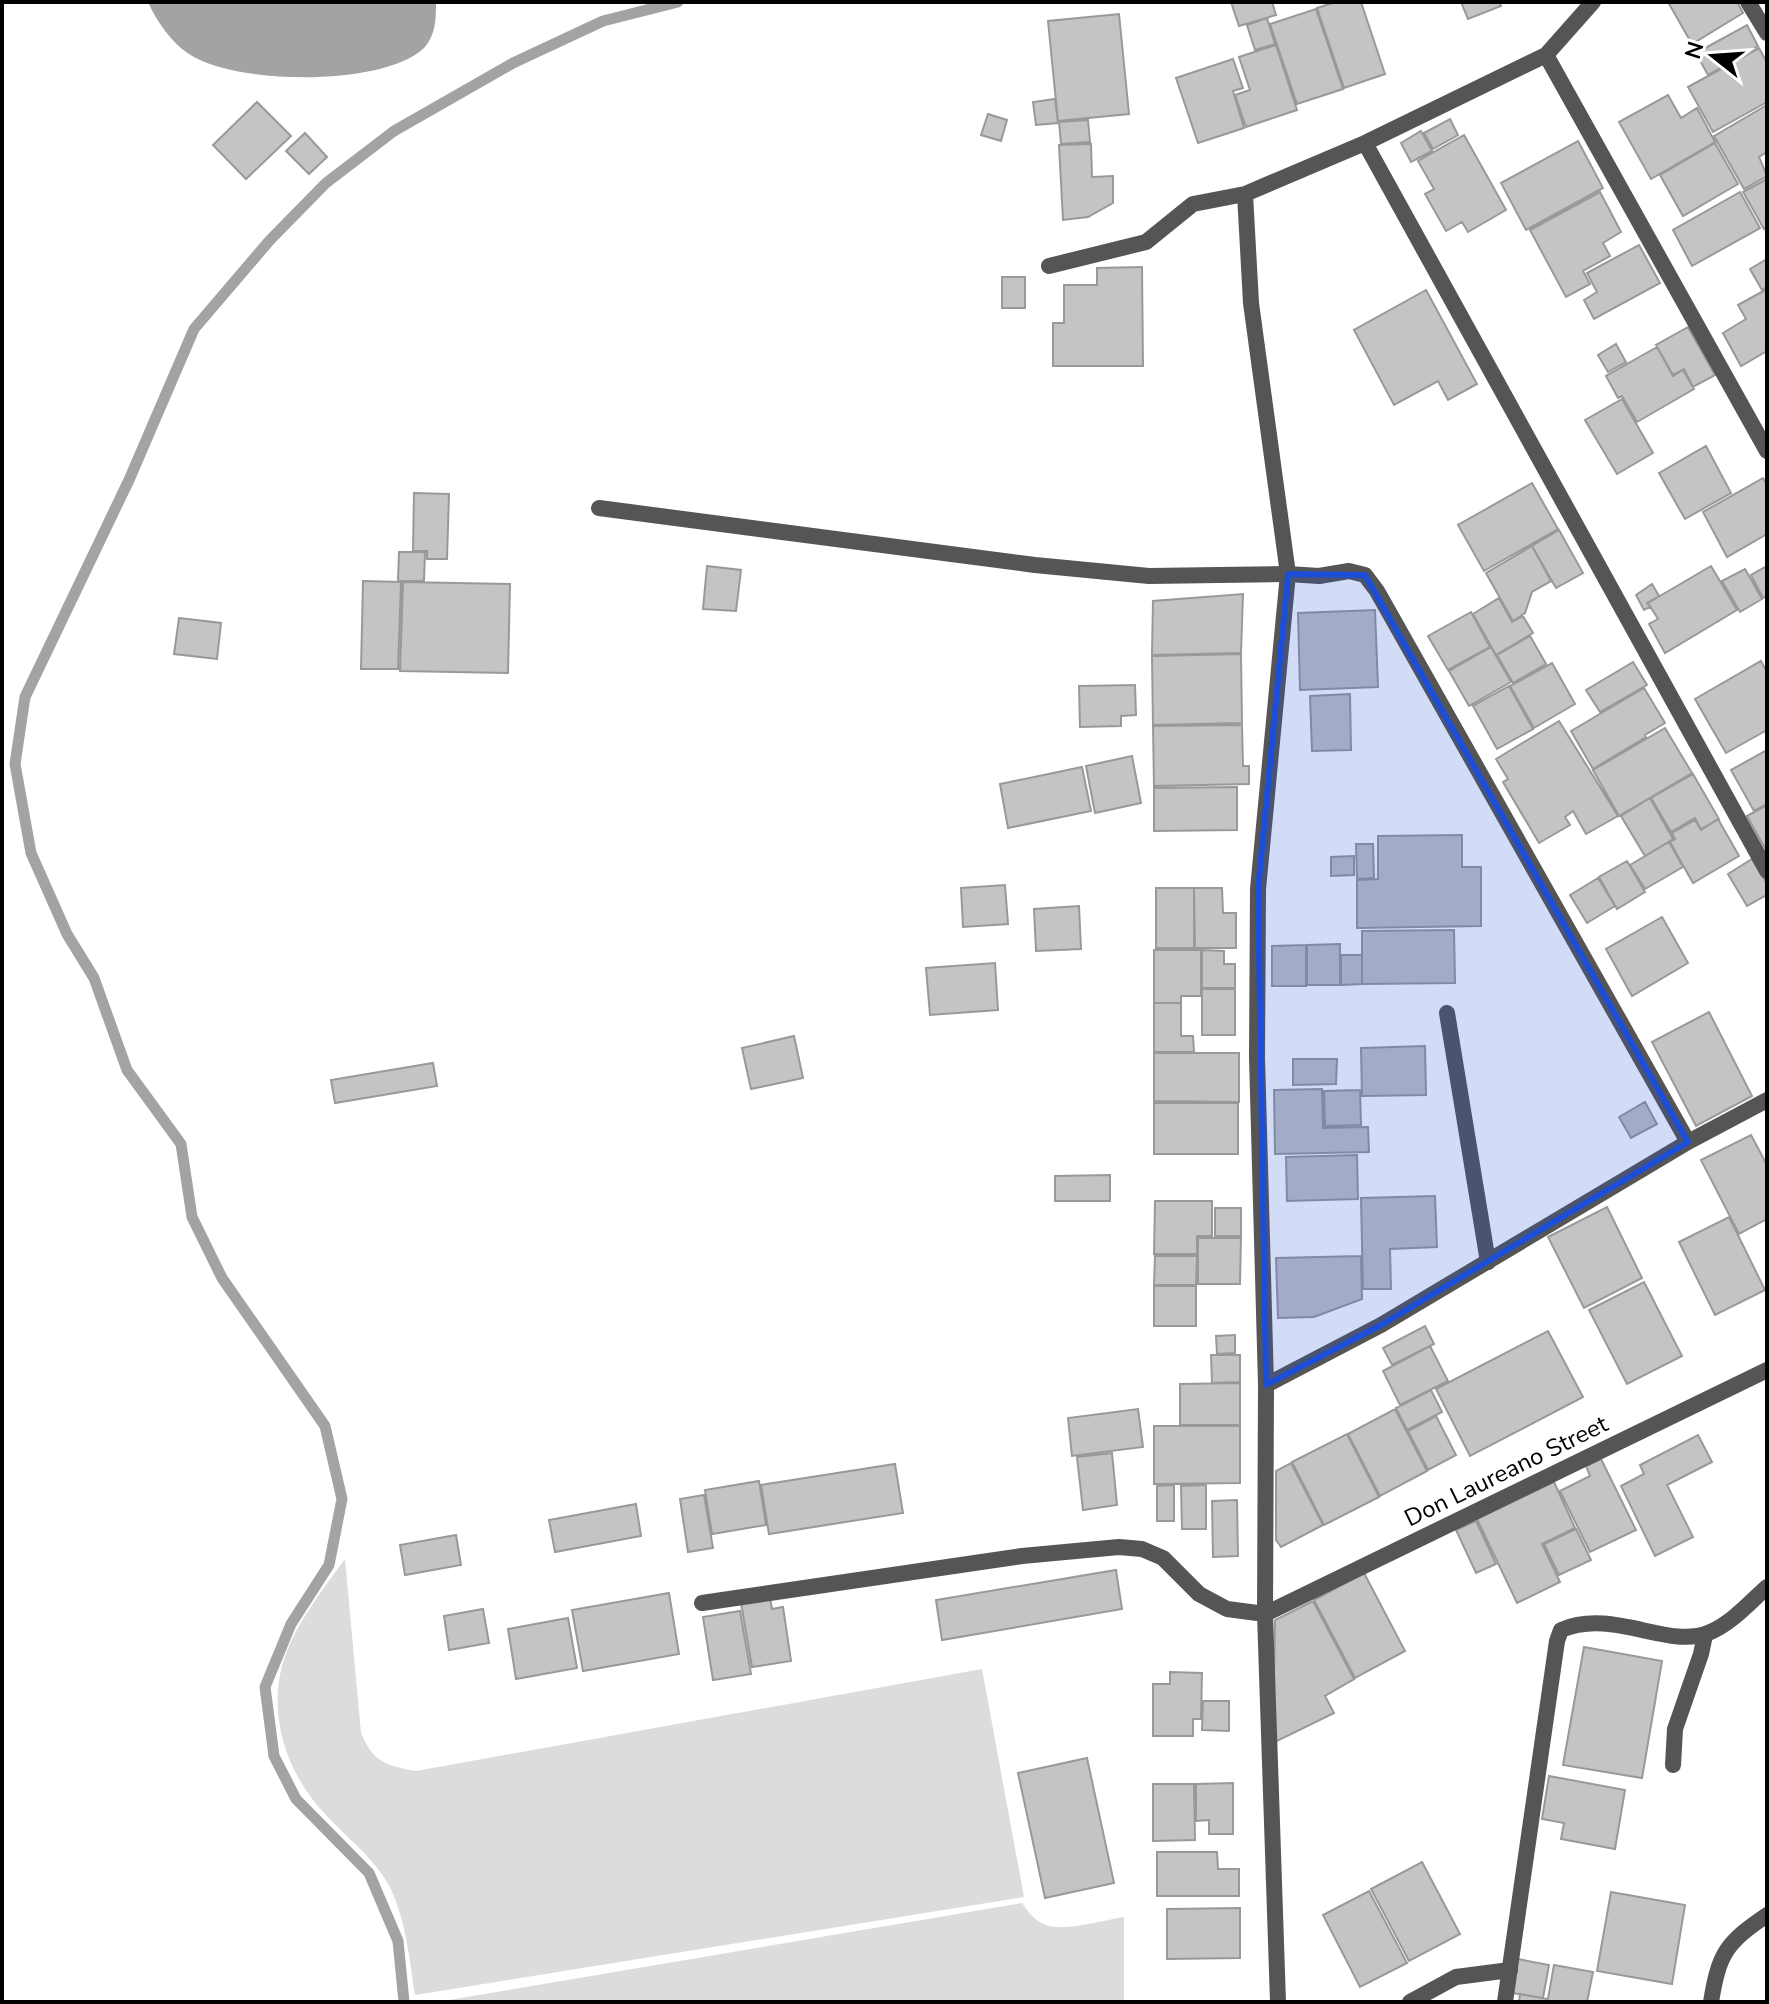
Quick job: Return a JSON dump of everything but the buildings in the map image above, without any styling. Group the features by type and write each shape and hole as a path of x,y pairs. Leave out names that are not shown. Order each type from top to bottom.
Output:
{"street":[{"path":"1049,266 1146,242 1193,204 1245,194 1365,143 1546,55 1593,2"},
{"path":"1748,2 1767,33"},
{"path":"1546,55 1767,451"},
{"path":"1365,143 1767,871"},
{"path":"1245,194 1251,303 1288,574 1258,889 1257,1057 1266,1385 1265,1614 1278,2002"},
{"path":"599,508 1035,565 1149,576 1319,576 1349,571 1365,575 1377,591 1688,1142"},
{"path":"1447,1013 1488,1262"},
{"path":"1266,1385 1381,1325 1688,1142 1767,1100"},
{"name":"Don Laureano Street","path":"1265,1614 1767,1370"},
{"path":"702,1603 1022,1556 1119,1547 1142,1549 1163,1558 1199,1594 1227,1609 1265,1614"},
{"path":"1505,2002 1561,1630 1592,1622 1684,1637 1705,1635 1723,1626 1767,1587"},
{"path":"1673,1765 1675,1729 1705,1635"},
{"path":"1711,2002 1716,1971 1727,1947 1767,1915"},
{"path":"1410,2002 1456,1977 1510,1970"}],"highlighted area":[{"path":"1288,574 1365,575 1688,1142 1381,1325 1266,1385 1258,889"}],"shaded area":[{"path":"148,2 436,2 436,14 428,43 404,61 376,70 344,75 273,76 239,72 189,54 165,31"},
{"path":"345,1559 361,1733 376,1757 396,1767 416,1771 982,1669 1024,1897 415,1995 405,1932 389,1886 374,1864 305,1789 286,1751 281,1730 278,1688 289,1646 307,1612"},
{"path":"1022,1903 1035,1919 1053,1927 1124,1917 1124,2002 437,2002"}],"waterway":[{"path":"404,2002 398,1941 369,1873 296,1799 274,1756 265,1687 291,1624 329,1565 342,1499 325,1426 222,1278 192,1217 181,1144 127,1070 94,978 67,934 31,853 15,764 25,697 129,480 194,329 270,240 326,183 394,131 513,63 603,21 678,2"}]}
